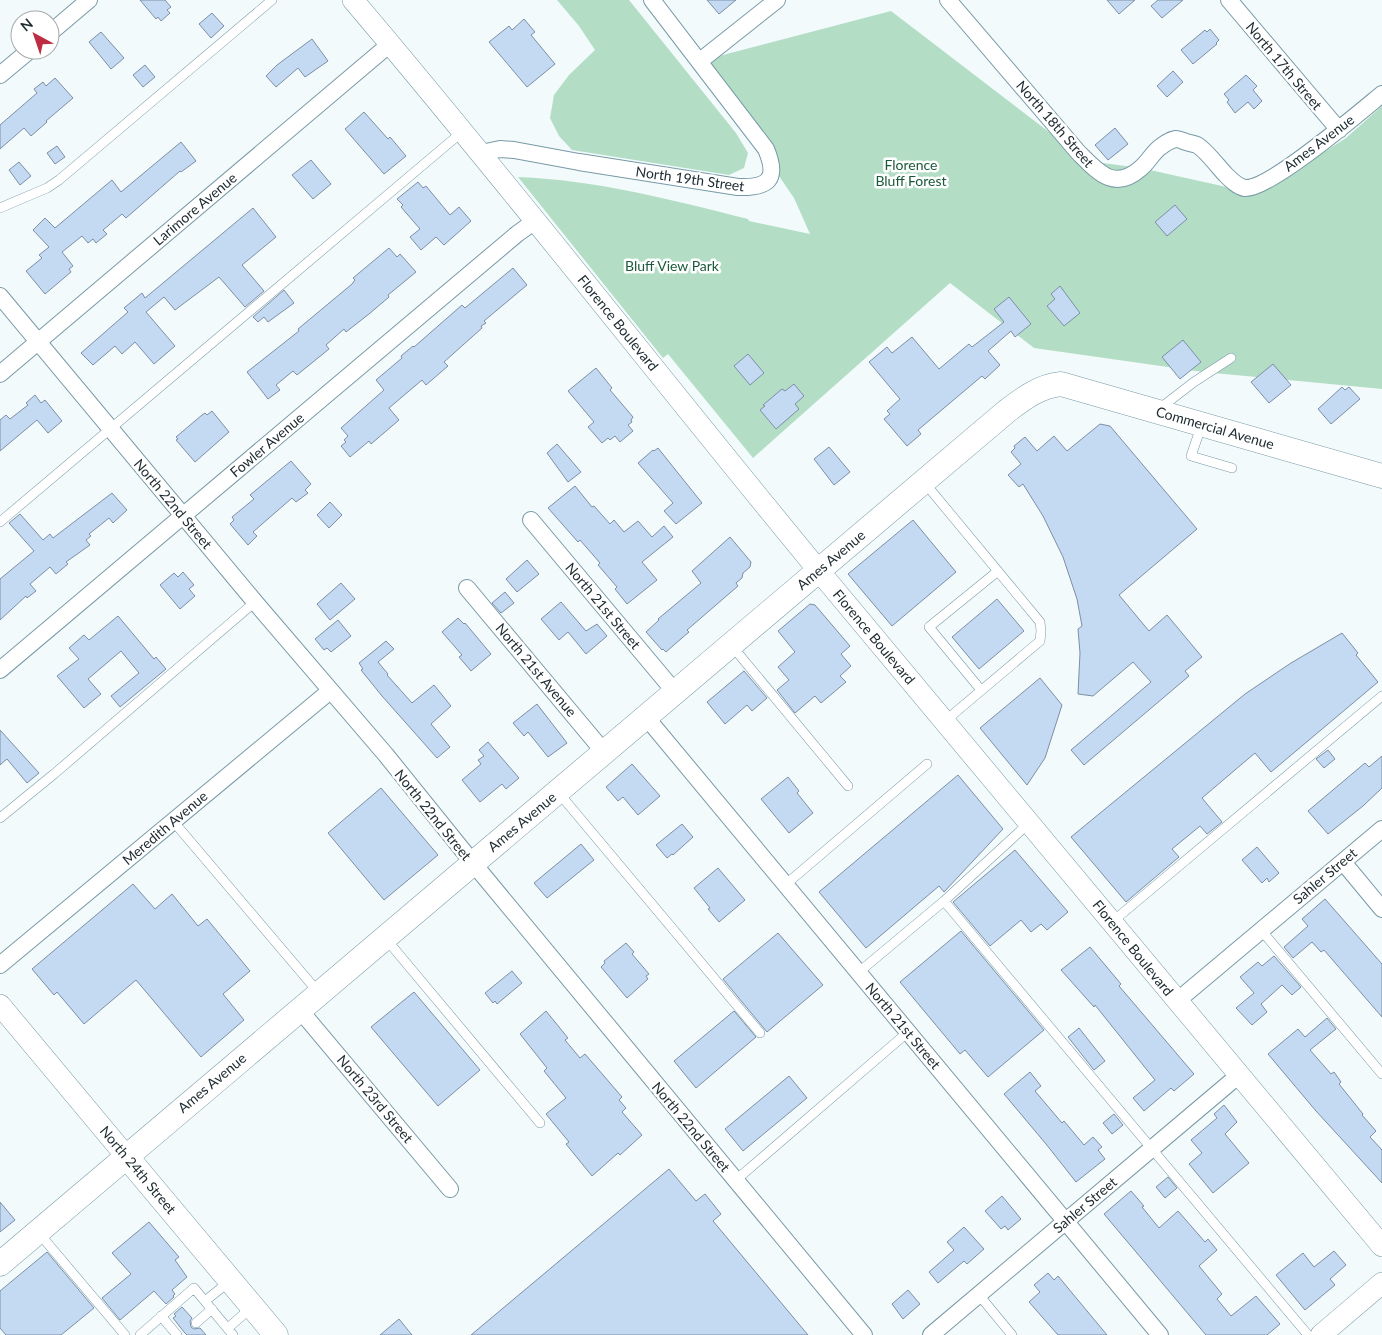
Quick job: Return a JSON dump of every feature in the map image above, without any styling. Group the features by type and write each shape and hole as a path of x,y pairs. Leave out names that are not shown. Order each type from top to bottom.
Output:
{"main road":[{"name":"Commercial Avenue","path":"1048,385 1062,384 1382,476"},
{"name":"Ames Avenue","path":"0,1264 1021,399 1048,385"},
{"name":"North 24th Street","path":"126,1156 252,1307 271,1334"}],"street":[{"path":"60,24 88,0"},
{"name":"Florence Boulevard","path":"353,0 482,153 819,571 1382,1246"},
{"name":"North 19th Street","path":"482,153 500,148 738,187 754,187 765,184 771,167 766,149 652,0"},
{"path":"700,61 776,0"},
{"name":"North 18th Street","path":"948,0 1098,173 1119,180 1128,177 1141,168 1166,142 1176,139 1199,146 1238,185 1245,188 1253,186"},
{"name":"North 17th Street","path":"1229,0 1339,130"},
{"name":"Larimore Avenue","path":"0,374 390,44"},
{"path":"0,75 18,60"},
{"name":"Ames Avenue","path":"1253,186 1285,170 1339,130 1382,94"},
{"name":"Fowler Avenue","path":"0,670 535,221"},
{"name":"North 22nd Street","path":"0,296 254,602 386,756 864,1335"},
{"name":"North 21st Street","path":"531,520 675,692"},
{"name":"North 21st Avenue","path":"466,588 604,752"},
{"name":"Meredith Avenue","path":"0,965 330,691"},
{"name":"North 21st Street","path":"646,717 1160,1335"},
{"name":"Sahler Street","path":"1177,1001 1382,829"},
{"path":"1343,862 1382,909"},
{"name":"North 23rd Street","path":"299,1009 450,1189"},
{"name":"North 24th Street","path":"3,1015 126,1156"},
{"name":"Sahler Street","path":"931,1335 1238,1075"},
{"path":"1321,1335 1382,1283"}],"lane":[{"path":"0,208 47,188 59,180 272,0"},
{"path":"0,522 464,131"},
{"path":"1156,411 1194,382 1231,358"},
{"path":"1202,424 1191,456 1232,468"},
{"path":"924,481 1040,622 1041,631 1040,641 945,721"},
{"path":"981,690 929,628 998,571"},
{"path":"0,818 254,602"},
{"path":"732,645 848,786"},
{"path":"1112,922 1382,696"},
{"path":"786,884 927,764"},
{"path":"558,792 760,1032"},
{"path":"173,821 319,992"},
{"path":"858,972 944,901 1029,822"},
{"path":"944,901 1308,1335"},
{"path":"1262,930 1382,1074"},
{"path":"385,937 540,1123"},
{"path":"736,1180 908,1032"},
{"path":"38,1232 125,1335"},
{"path":"205,1301 230,1281"},
{"path":"140,1335 194,1288 232,1333 252,1307"},
{"path":"979,1295 1012,1335"},
{"path":"196,1323 212,1309"},
{"path":"162,1316 181,1334"}],"green space":[{"path":"557,0 629,0 736,133 748,153 744,168 729,175 572,150 559,136 550,118 554,95 569,75 595,50 579,26"},
{"name":"Florence Bluff Forest","path":"891,11 1087,161 1141,168 1258,194 1346,138 1382,106 1382,389 1203,372 1034,348 950,283 753,458 668,354 663,358 518,177 577,182 634,192 748,219 749,221 810,234 794,198 700,61"}],"building":[{"path":"140,0 165,0 171,7 167,10 170,13 161,21 158,17 156,19"},
{"path":"707,0 736,0 719,14"},
{"path":"1107,0 1135,0 1119,14"},
{"path":"1158,0 1183,0 1162,18 1151,6"},
{"path":"212,13 224,26 211,38 199,24"},
{"path":"524,19 535,32 531,35 555,64 527,87 489,42 509,26 512,30"},
{"path":"1210,29 1219,40 1217,44 1193,64 1181,50 1205,30 1207,32"},
{"path":"101,32 124,58 111,69 89,42"},
{"path":"312,39 328,61 305,77 298,68 276,87 266,76 277,65"},
{"path":"145,65 155,77 143,87 133,75"},
{"path":"1173,71 1183,82 1167,97 1157,86"},
{"path":"1246,75 1257,86 1253,90 1262,101 1254,109 1248,102 1235,113 1224,94"},
{"path":"55,78 73,98 31,136 24,128 0,149 0,125 37,93 34,89 43,82 46,86"},
{"path":"364,112 388,139 390,137 406,156 384,174 345,129"},
{"path":"1115,128 1128,144 1108,160 1095,145"},
{"path":"181,142 196,161 180,171 126,218 122,214 103,230 107,234 96,243 93,239 88,243 82,236 62,252 73,266 69,269 71,272 45,294 26,271 42,258 39,255 49,247 33,230 45,218 55,228 112,180 121,192"},
{"path":"57,146 65,157 55,164 47,153"},
{"path":"311,160 331,184 313,199 292,175"},
{"path":"19,162 31,176 20,185 9,170"},
{"path":"418,182 423,188 426,186 450,215 459,207 471,221 444,245 436,237 421,250 410,237 420,229 401,207 403,205 397,199"},
{"path":"1175,205 1187,219 1167,236 1155,222"},
{"path":"253,208 276,237 242,265 264,291 245,307 219,277 175,310 164,297 146,312 175,346 154,364 135,342 122,354 115,346 93,365 81,353 128,312 124,308 142,293 145,298"},
{"path":"389,248 397,257 400,254 416,272 388,295 389,297 369,314 346,332 344,329 326,345 329,349 297,375 293,371 276,385 280,390 268,399 247,372 299,331 298,329 352,284 355,280 353,278"},
{"path":"513,268 527,285 484,321 486,323 481,326 482,328 444,362 448,366 426,385 422,380 389,408 399,420 371,444 369,441 350,457 341,446 346,442 344,440 348,436 341,428 384,390 376,380 402,358 401,356 462,305 465,308"},
{"path":"1060,286 1080,313 1064,326 1047,306 1055,299 1051,294"},
{"path":"284,290 294,303 268,322 264,317 258,322 253,317"},
{"path":"1009,297 1031,324 1015,337 1011,331 988,351 1000,365 985,379 982,376 918,430 921,434 907,446 884,419 890,414 887,411 900,399 869,362 887,347 892,353 912,337 939,369 969,344 972,347 1004,322 994,309"},
{"path":"1183,340 1201,362 1180,379 1162,357"},
{"path":"748,354 764,373 750,385 734,366"},
{"path":"1273,364 1291,385 1269,403 1251,382"},
{"path":"596,368 612,388 610,390 633,417 632,422 628,425 633,431 620,442 615,436 610,440 608,438 602,443 588,427 594,422 568,391"},
{"path":"794,384 804,396 795,404 799,409 776,429 760,410 765,406 763,405 782,389 785,391"},
{"path":"1342,387 1345,390 1349,387 1360,399 1331,424 1318,409"},
{"path":"35,395 41,403 45,400 62,421 48,433 37,420 0,451 0,420 6,415 10,419 28,405 26,403"},
{"path":"212,411 229,432 195,462 176,440 178,439 176,437 202,415 205,413 207,415"},
{"path":"1100,424 1110,426 1197,529 1119,595 1149,631 1167,615 1202,657 1185,671 1189,676 1084,765 1071,750 1151,682 1133,662 1093,696 1078,694 1080,653 1078,629 1082,626 1077,599 1063,557 1043,516 1023,484 1019,487 1008,475 1021,464 1011,452 1015,448 1014,446 1025,437 1037,451 1054,436 1067,451"},
{"path":"557,444 581,472 568,482 547,453"},
{"path":"829,447 850,472 834,485 814,459"},
{"path":"658,448 702,503 676,524 664,511 673,503 638,463"},
{"path":"291,461 311,484 305,490 308,493 296,502 292,498 253,532 257,536 248,545 230,524 234,520 232,517 254,499 250,495"},
{"path":"575,486 592,507 594,506 610,524 614,520 624,532 638,521 652,537 664,526 673,537 642,562 657,580 627,604 615,589 617,587 598,565 600,563 580,540 578,542 548,508"},
{"path":"112,493 127,510 113,523 109,518 89,534 91,536 86,540 90,545 66,562 68,564 56,574 50,567 30,584 36,591 27,598 26,596 0,620 0,579 34,551 9,523 20,514 43,540 50,534 53,538"},
{"path":"330,502 342,515 329,528 317,515"},
{"path":"913,520 956,572 892,626 848,574"},
{"path":"730,537 751,562 750,567 736,583 738,586 687,630 689,632 666,652 662,650 646,632 658,619 701,583 692,571"},
{"path":"527,560 539,574 517,592 506,579"},
{"path":"183,572 194,585 189,589 195,596 180,609 160,585 174,573 178,577"},
{"path":"341,583 355,599 330,620 317,604"},
{"path":"505,592 514,603 501,613 492,603"},
{"path":"997,599 1024,631 979,669 952,637"},
{"path":"561,602 586,631 597,624 607,636 586,654 568,632 559,640 541,619"},
{"path":"810,604 815,605 850,646 841,654 851,666 840,676 846,682 821,703 815,696 795,713 777,690 789,680 778,667 795,652 778,631"},
{"path":"118,616 154,659 156,657 166,669 120,707 111,696 139,673 121,651 88,679 101,694 84,708 57,676 79,659 69,648 84,635 89,640"},
{"path":"458,618 465,623 491,654 471,671 459,657 462,655 442,632"},
{"path":"338,620 351,636 331,652 327,648 324,650 315,639"},
{"path":"1342,633 1358,653 1356,655 1378,682 1271,772 1255,753 1202,798 1222,822 1207,834 1200,826 1172,849 1179,857 1126,902 1071,837 1245,694 1291,663"},
{"path":"386,641 394,649 378,662 412,703 434,685 451,706 431,724 450,747 437,758 361,670 363,669 359,663"},
{"path":"744,671 767,698 752,711 747,705 725,724 707,702"},
{"path":"1040,678 1062,705 1045,758 1027,785 980,728"},
{"path":"537,704 567,743 548,757 528,732 524,736 513,723"},
{"path":"0,730 39,773 27,783 7,759 0,765"},
{"path":"488,742 519,778 506,789 502,784 480,802 462,780 481,764 478,760 484,756 479,750"},
{"path":"1328,750 1335,759 1324,768 1316,759"},
{"path":"1382,756 1382,788 1328,834 1308,811 1365,763 1369,767"},
{"path":"632,764 660,796 638,815 623,797 618,801 606,787"},
{"path":"958,775 1003,829 944,892 939,886 866,948 819,892"},
{"path":"788,777 799,791 797,793 813,813 789,833 761,799"},
{"path":"381,788 438,855 384,900 328,833"},
{"path":"682,824 693,837 667,858 656,845"},
{"path":"581,844 594,860 547,898 534,883"},
{"path":"1257,847 1279,873 1269,882 1267,878 1262,883 1242,860"},
{"path":"1015,850 1068,912 1047,930 1041,924 1031,932 1021,920 990,946 953,902"},
{"path":"718,868 745,900 719,922 694,888"},
{"path":"133,884 155,909 172,894 198,926 207,919 250,971 223,994 244,1020 201,1057 136,980 84,1024 57,992 54,995 32,969"},
{"path":"1325,899 1382,964 1382,1017 1324,950 1321,952 1312,942 1293,958 1284,947 1308,926 1302,919"},
{"path":"961,931 1044,1030 988,1077 965,1050 960,1054 900,982"},
{"path":"778,933 823,985 767,1032 723,979"},
{"path":"626,943 634,952 632,954 649,974 646,976 648,979 627,998 601,967 605,963 604,961"},
{"path":"1090,947 1121,984 1119,986 1194,1074 1174,1091 1171,1088 1144,1111 1133,1098 1155,1080 1095,1005 1094,1007 1061,970"},
{"path":"1274,956 1301,987 1292,995 1282,985 1261,1004 1267,1012 1252,1025 1236,1008 1254,993 1240,977 1258,962 1262,966"},
{"path":"512,971 522,983 497,1004 495,1001 493,1003 485,993"},
{"path":"414,992 480,1070 438,1106 371,1027"},
{"path":"546,1011 568,1038 565,1040 580,1058 585,1054 622,1097 619,1100 626,1108 622,1112 642,1135 620,1155 618,1153 592,1176 566,1144 569,1142 546,1114 566,1098 544,1071 547,1068 520,1034"},
{"path":"734,1011 756,1037 696,1088 674,1061"},
{"path":"1327,1018 1336,1029 1310,1050 1331,1074 1334,1072 1341,1082 1339,1084 1376,1131 1370,1137 1382,1150 1382,1183 1316,1111 1268,1054 1298,1029 1305,1037"},
{"path":"1079,1028 1105,1061 1094,1070 1068,1037"},
{"path":"1030,1072 1041,1086 1035,1091 1062,1123 1064,1121 1084,1145 1093,1137 1102,1147 1098,1150 1105,1159 1076,1182 1004,1094"},
{"path":"789,1076 807,1098 743,1151 725,1129"},
{"path":"1224,1105 1237,1122 1225,1134 1249,1163 1213,1193 1189,1164 1202,1153 1191,1140 1217,1118 1214,1114"},
{"path":"1114,1114 1123,1125 1112,1134 1103,1123"},
{"path":"669,1169 696,1201 705,1194 721,1214 713,1221 808,1335 471,1335"},
{"path":"1168,1177 1177,1188 1165,1198 1156,1187"},
{"path":"1131,1191 1159,1228 1178,1211 1205,1242 1208,1239 1217,1250 1199,1266 1222,1294 1217,1299 1231,1316 1256,1296 1280,1324 1267,1335 1206,1335 1104,1214"},
{"path":"1002,1196 1021,1219 1008,1230 1005,1226 1001,1229 985,1211"},
{"path":"0,1202 15,1220 0,1232"},
{"path":"149,1222 179,1257 175,1260 187,1277 172,1290 175,1294 174,1297 166,1304 154,1291 120,1320 102,1298 131,1274 112,1253"},
{"path":"964,1227 984,1249 967,1264 964,1261 938,1283 929,1272 954,1250 947,1242"},
{"path":"1334,1251 1346,1265 1330,1279 1335,1285 1305,1310 1276,1275 1303,1253 1314,1267"},
{"path":"47,1252 94,1308 61,1335 6,1335 0,1328 0,1291"},
{"path":"1048,1273 1054,1280 1058,1276 1107,1335 1058,1335 1029,1302 1040,1292 1034,1285"},
{"path":"908,1290 920,1304 903,1319 892,1304"},
{"path":"182,1307 192,1318 190,1321 191,1327 194,1329 200,1328 206,1335 187,1335 184,1332 173,1318 176,1316 174,1314"},
{"path":"399,1319 412,1335 380,1335"}],"park label":[{"name":"Bluff View Park","path":"672,266"}]}
